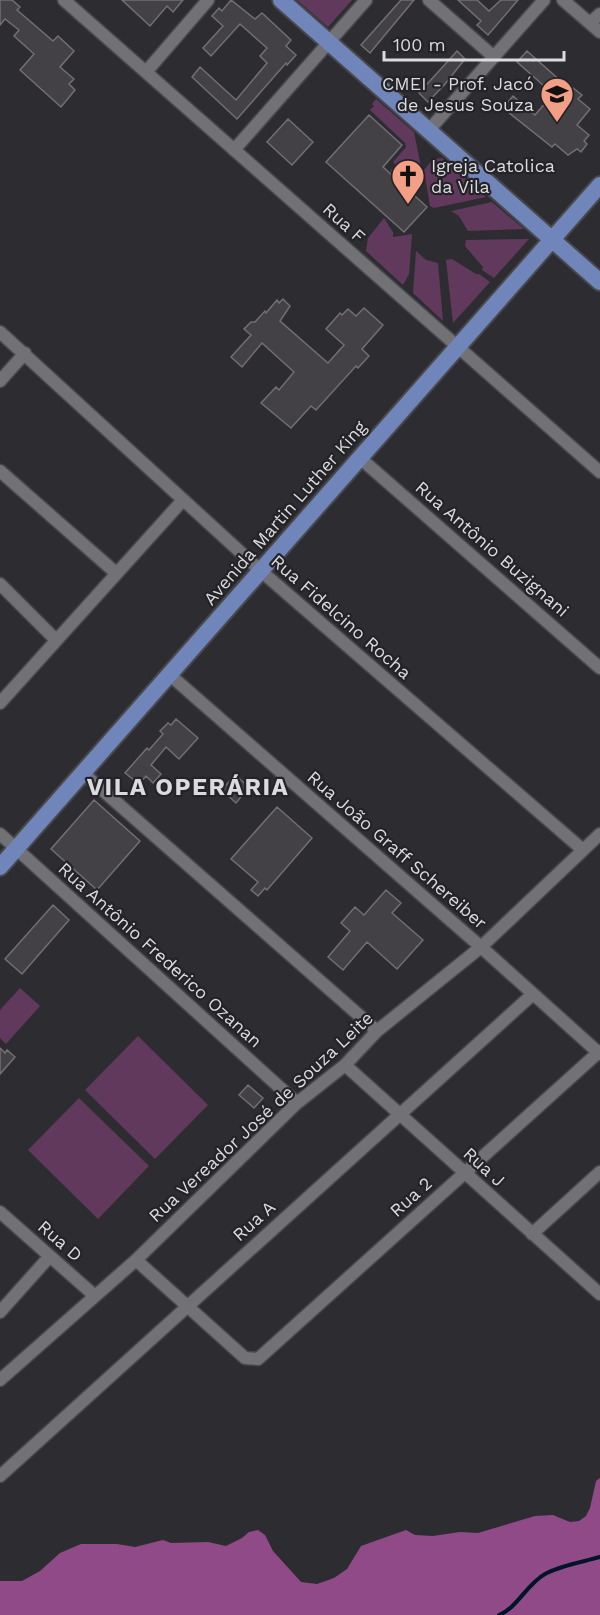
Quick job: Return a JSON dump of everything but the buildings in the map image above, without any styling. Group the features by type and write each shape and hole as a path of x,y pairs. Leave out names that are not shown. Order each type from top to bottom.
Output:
{"main road":[{"path":"281,0 600,282"},
{"name":"Avenida Martin Luther King","path":"0,867 600,185"}],"street":[{"name":"Rua F","path":"64,0 600,472"},
{"path":"146,72 208,0"},
{"path":"234,150 366,0"},
{"path":"429,0 494,57"},
{"path":"429,130 544,0"},
{"path":"563,0 600,32"},
{"path":"590,24 600,14"},
{"name":"Rua Fidelcino Rocha","path":"0,332 261,571 583,850"},
{"path":"0,381 25,353"},
{"name":"Rua Antônio Buzignani","path":"360,458 600,668"},
{"path":"0,471 116,573"},
{"path":"0,703 183,500"},
{"path":"2,591 56,640"},
{"name":"Rua João Graff Schereiber","path":"170,675 600,1053"},
{"path":"83,773 378,1031"},
{"name":"Rua Antônio Frederico Ozanan","path":"0,834 297,1103"},
{"name":"Rua Vereador José de Souza Leite","path":"0,1380 136,1260 297,1103 345,1065 378,1031 481,947 600,834"},
{"name":"Rua A","path":"0,1476 533,994"},
{"name":"Rua 2","path":"187,1306 245,1358 258,1359 600,1053"},
{"name":"Rua J","path":"345,1065 600,1293"},
{"path":"532,1234 600,1172"},
{"name":"Rua D","path":"0,1212 95,1296"},
{"path":"0,1312 50,1256"},
{"path":"136,1260 187,1306"}],"shaded area":[{"path":"297,0 352,0 328,27"},
{"path":"376,99 414,132 421,167 408,181 403,182 390,171 396,165 393,162 406,147 405,143 370,110"},
{"path":"442,158 486,197 434,208 430,206 424,170 433,159"},
{"path":"492,202 524,229 468,231 459,216 451,211"},
{"path":"384,218 393,232 393,237 412,234 409,274 403,285 366,251 368,238"},
{"path":"529,239 494,278 482,270 483,267 465,246 466,240"},
{"path":"416,251 426,260 438,263 443,321 413,293"},
{"path":"452,259 490,282 453,323 446,260"},
{"path":"20,988 40,1006 6,1044 0,1038 0,1010"},
{"path":"138,1036 208,1105 155,1159 85,1090"},
{"path":"79,1098 149,1166 98,1219 28,1150"},
{"path":"600,1478 600,1615 0,1615 0,1581 22,1581 40,1571 60,1553 81,1544 117,1544 135,1547 163,1540 171,1543 208,1542 226,1546 249,1532 258,1530 265,1535 273,1551 301,1582 317,1584 334,1578 347,1569 361,1546 406,1530 415,1535 433,1536 460,1532 478,1533 535,1516 553,1515 570,1522 579,1521 586,1516 590,1508 596,1481"}],"waterway":[{"path":"499,1615 511,1607 545,1574 600,1557"}],"place":[{"name":"CMEI - Prof. Jacó de Jesus Souza","path":"557,123"},
{"name":"Igreja Catolica da Vila","path":"408,205"}],"district":[{"name":"VILA OPERÁRIA","path":"188,787"}]}
